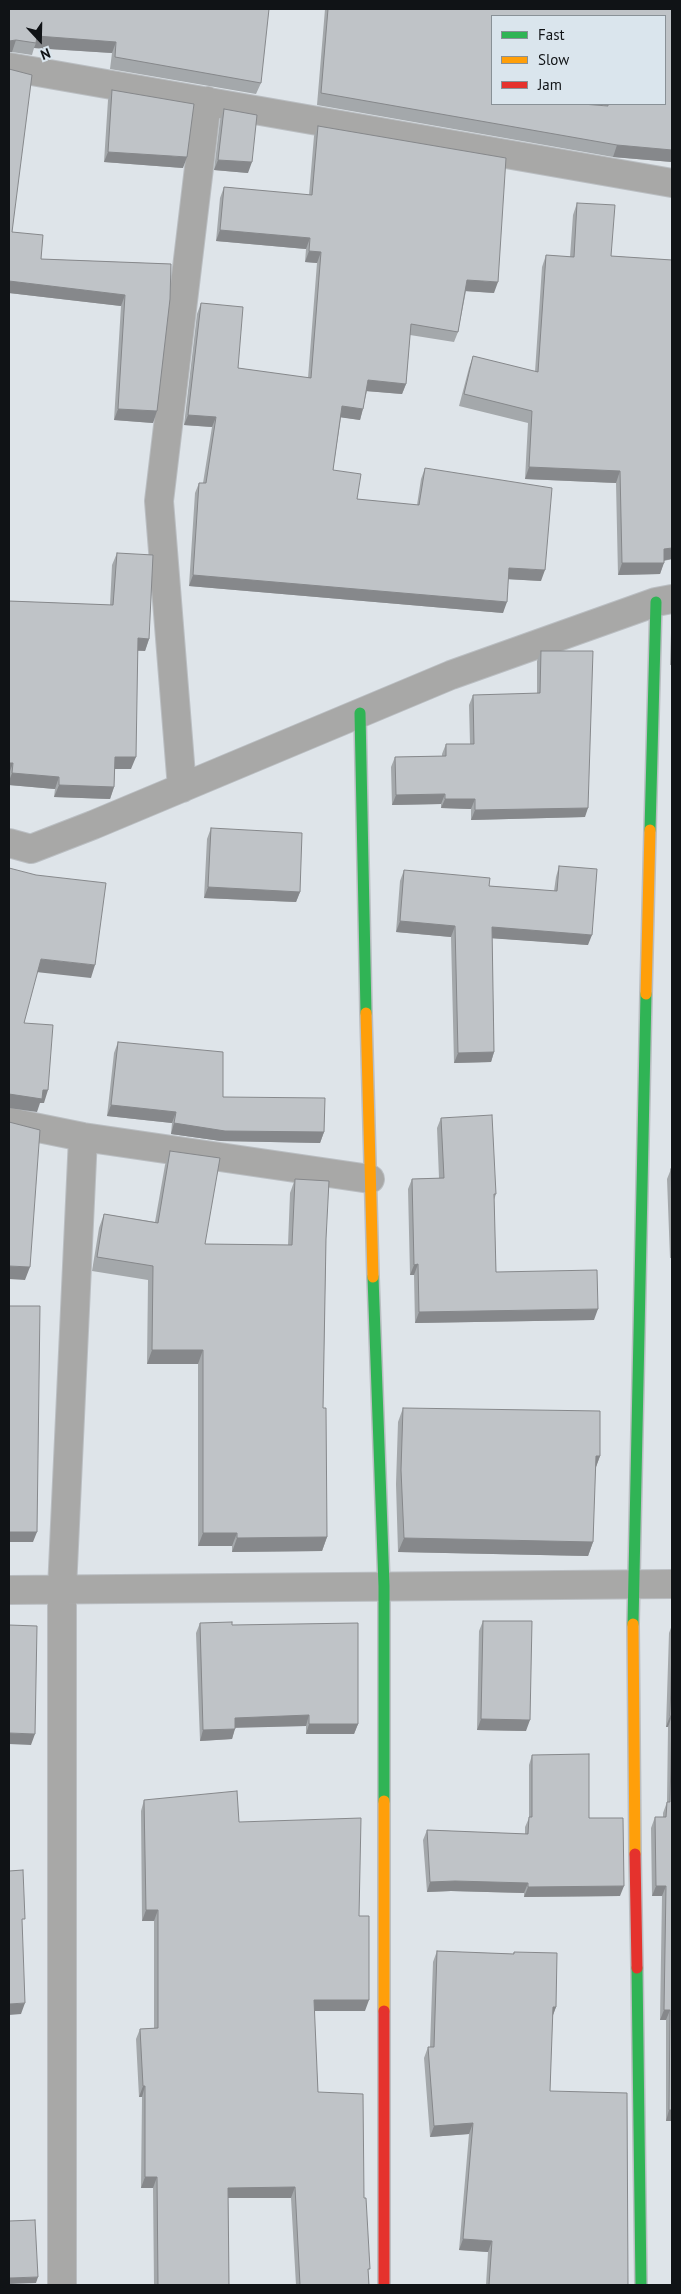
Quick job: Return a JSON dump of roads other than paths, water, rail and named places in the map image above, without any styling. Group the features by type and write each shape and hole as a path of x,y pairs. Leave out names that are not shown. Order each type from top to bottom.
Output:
{"street":[{"path":"9,67 672,183"},
{"path":"182,788 159,501 207,101"},
{"path":"9,843 31,849 451,675 664,601 632,1584 641,2285"},
{"path":"360,713 370,1179 384,1586 384,2285"},
{"path":"9,1122 83,1137 370,1179"},
{"path":"62,2285 62,1589 83,1137"},
{"path":"9,1590 672,1584"}]}
